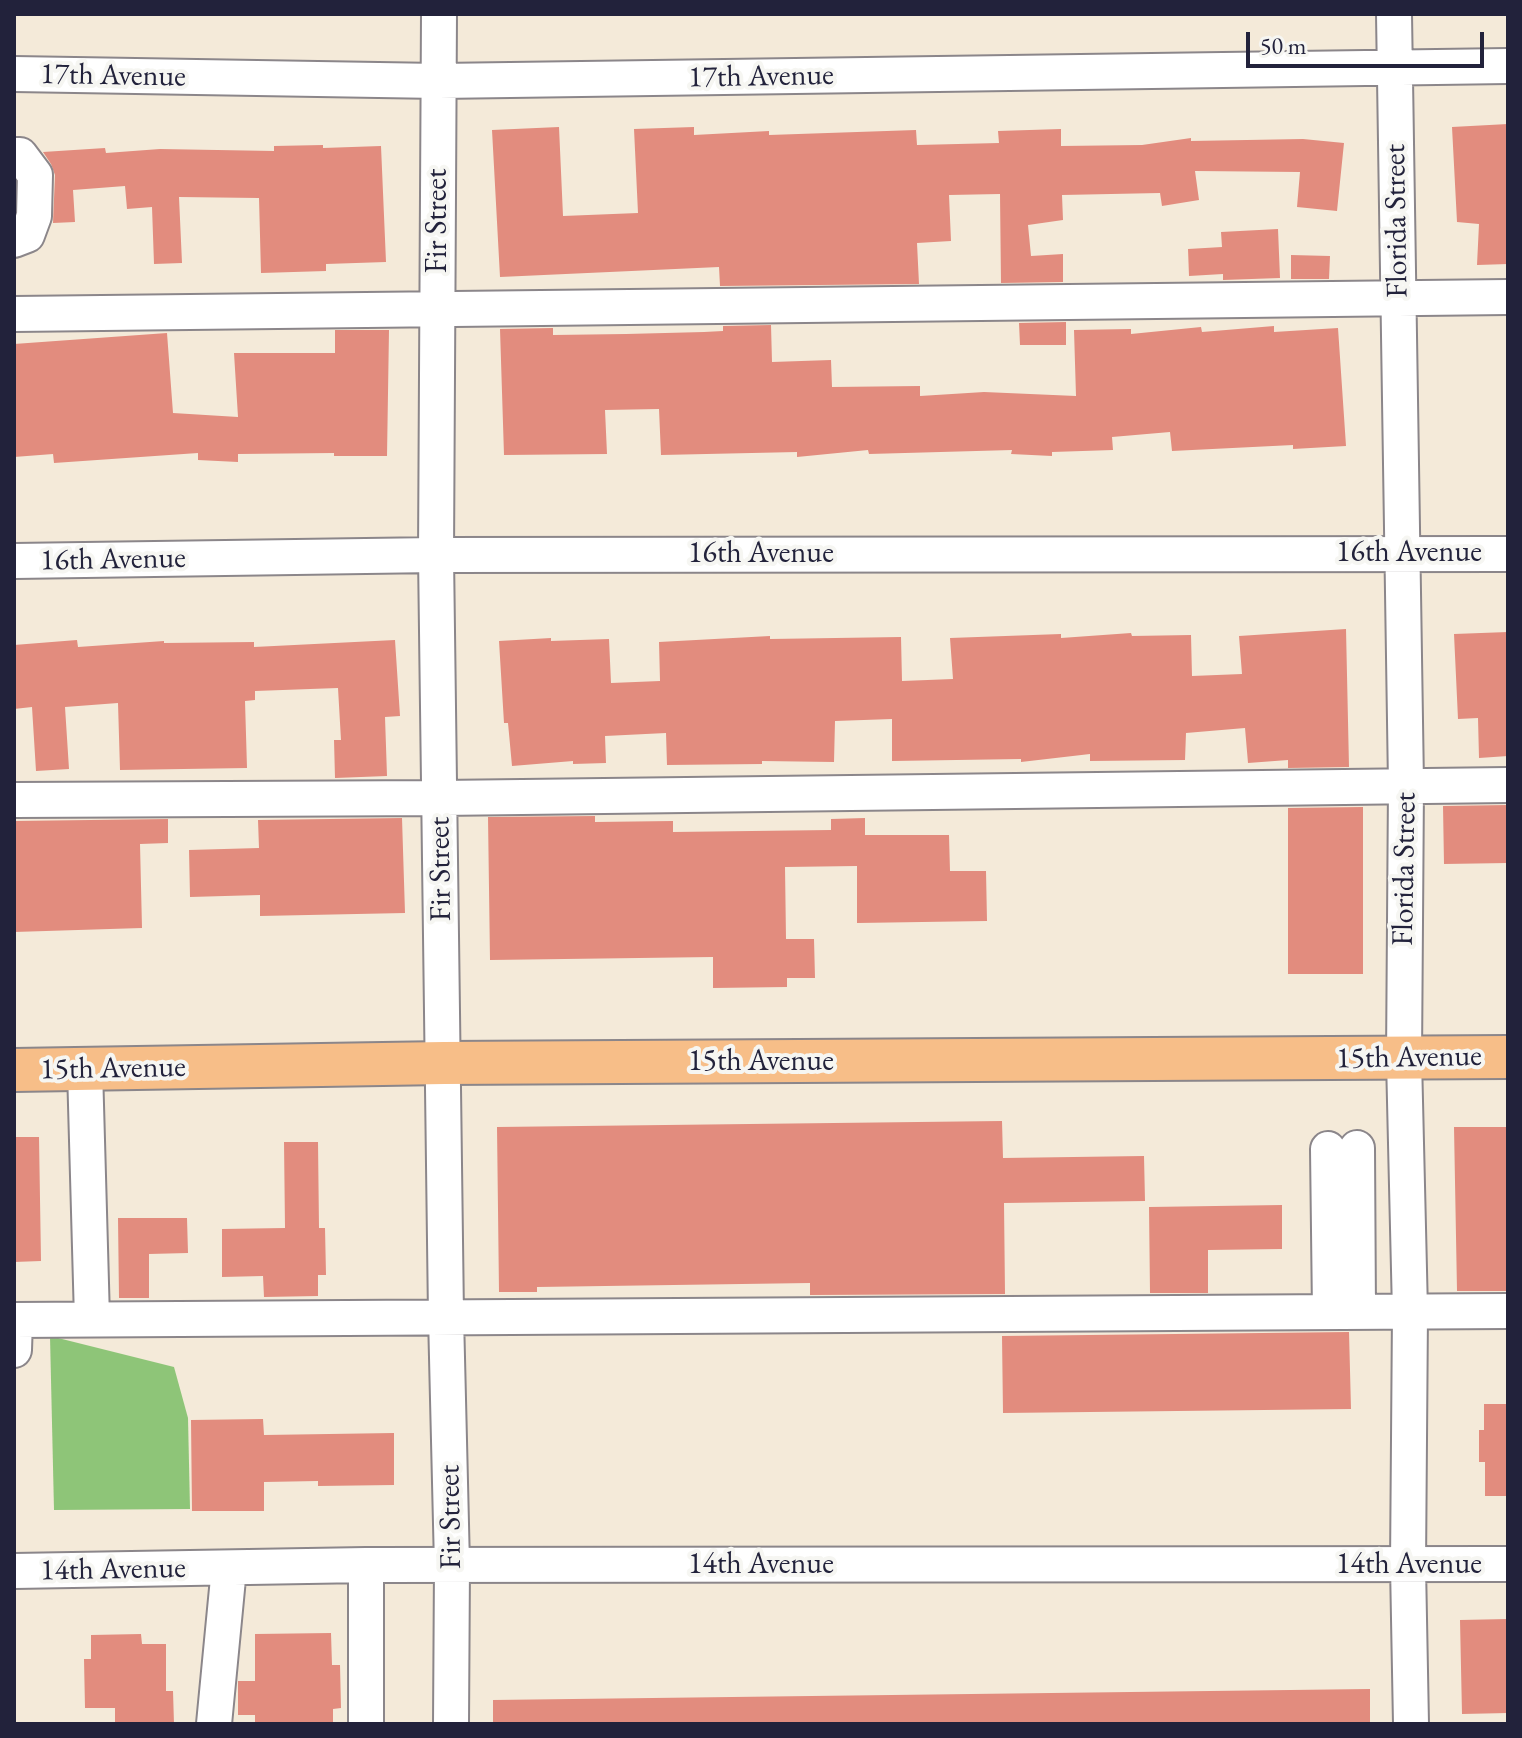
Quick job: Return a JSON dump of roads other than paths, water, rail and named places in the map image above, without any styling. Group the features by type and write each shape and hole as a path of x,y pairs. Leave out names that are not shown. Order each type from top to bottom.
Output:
{"main road":[{"name":"15th Avenue","path":"14,1070 444,1063 1508,1057"}],"street":[{"name":"Fir Street","path":"439,14 436,555 452,1565 451,1724"},
{"name":"Florida Street","path":"1394,14 1406,785 1404,1059 1410,1312 1408,1566 1411,1724"},
{"name":"17th Avenue","path":"14,74 439,81 1508,66"},
{"path":"14,155 20,155 35,175 34,216 27,235 14,240"},
{"path":"14,314 1508,297"},
{"name":"16th Avenue","path":"14,561 436,555 1508,554"},
{"path":"14,800 1508,785"},
{"path":"85,1069 92,1319"},
{"path":"1342,1148 1344,1312"},
{"path":"14,1350 14,1320 1508,1311"},
{"name":"14th Avenue","path":"14,1571 366,1565 1508,1564"},
{"path":"366,1565 366,1724"},
{"path":"214,1724 229,1568"}]}
